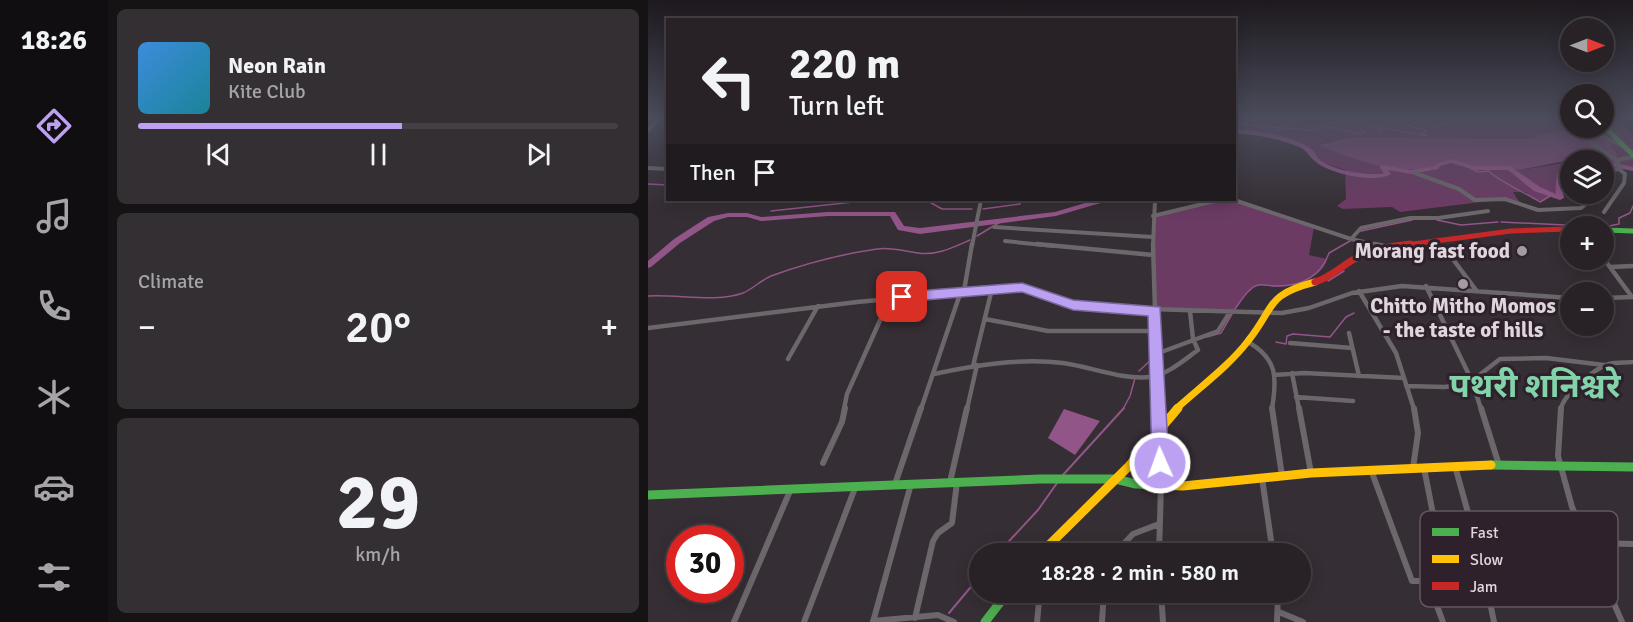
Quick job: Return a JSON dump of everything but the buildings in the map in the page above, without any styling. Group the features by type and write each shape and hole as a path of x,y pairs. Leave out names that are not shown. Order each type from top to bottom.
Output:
{"main road":[{"path":"1051,543 1115,479 1159,429 1248,342 1265,314 1289,289 1326,279 1359,257 1387,247 1509,231 1560,229"},
{"path":"1614,230 1633,231"},
{"path":"648,495 856,485 1115,479 1161,486 1215,484 1311,473 1455,466 1633,468"},
{"path":"985,622 1000,603"}],"street":[{"path":"1597,148 1618,165 1625,174 1624,183 1604,212"},
{"path":"1614,167 1633,156"},
{"path":"648,168 666,169"},
{"path":"1415,173 1459,189 1475,200 1505,199 1538,210 1581,208 1586,204"},
{"path":"895,484 971,267 975,215 981,201"},
{"path":"1155,201 1153,255 1161,486 1159,543"},
{"path":"1153,216 1215,201"},
{"path":"1236,201 1351,239 1387,247"},
{"path":"1351,239 1361,228 1410,218 1438,218 1488,211"},
{"path":"994,227 1153,237"},
{"path":"1032,244 1039,230"},
{"path":"1005,241 1153,255"},
{"path":"1452,258 1476,290"},
{"path":"1614,267 1633,266"},
{"path":"1612,270 1632,298"},
{"path":"1426,286 1472,381 1500,465"},
{"path":"648,328 818,306 992,289 1022,288 1073,305 1155,311 1265,314 1295,311 1359,291 1426,286 1560,297"},
{"path":"915,618 933,541 938,533 952,523 953,482 992,289"},
{"path":"1359,291 1379,320 1404,378 1418,423 1413,468"},
{"path":"823,463 842,422 847,394 890,298"},
{"path":"1614,298 1632,298"},
{"path":"788,359 818,306"},
{"path":"934,374 1007,361 1054,363 1150,377 1198,350 1193,339 1190,311"},
{"path":"1156,354 1218,331 1230,312"},
{"path":"986,319 1048,331 1155,331"},
{"path":"1349,333 1359,376"},
{"path":"1248,342 1267,354 1274,375 1275,392 1271,414 1282,476"},
{"path":"1290,343 1352,348"},
{"path":"1406,386 1445,387 1472,381 1500,359 1546,358 1605,366 1633,362"},
{"path":"1574,511 1560,466 1558,447 1562,402 1577,386 1605,366"},
{"path":"1274,375 1292,373 1404,378"},
{"path":"1292,373 1311,473"},
{"path":"1296,397 1353,401"},
{"path":"1455,466 1468,511"},
{"path":"1424,468 1432,511"},
{"path":"1371,470 1410,578 1414,582 1420,582"},
{"path":"1262,478 1271,543"},
{"path":"911,484 873,621 943,615 954,622"},
{"path":"804,622 856,485"},
{"path":"734,622 791,488"},
{"path":"1124,543 1133,534 1159,524"},
{"path":"1618,544 1633,544"},
{"path":"1037,622 1039,603"},
{"path":"1102,622 1103,603"},
{"path":"1162,603 1163,622"},
{"path":"1277,622 1279,603"},
{"path":"1437,607 1443,622"},
{"path":"1490,607 1494,622"},
{"path":"1616,607 1622,622"},
{"path":"1279,612 1303,622"}],"shaded area":[{"path":"1305,148 1330,148 1382,167 1411,172 1451,161 1484,169 1496,166 1519,170 1560,164 1560,198 1550,196 1544,201 1532,199 1526,192 1513,192 1522,206 1505,199 1400,212 1392,207 1343,209 1337,206 1346,199 1345,170 1317,161"},
{"path":"1326,148 1613,148 1614,150 1560,150 1560,162 1519,170 1496,166 1475,168 1451,161 1438,165 1436,168 1405,170 1361,161"},
{"path":"1613,148 1633,148 1633,169 1618,166 1617,154"},
{"path":"1614,150 1617,154 1618,166 1614,165"},
{"path":"1215,201 1236,201 1314,227 1309,255 1327,259 1320,271 1307,280 1283,287 1261,285 1252,288 1234,310 1155,311 1153,216"},
{"path":"1064,409 1100,421 1075,455 1048,438"}],"waterway":[{"path":"1306,148 1323,164 1342,171 1374,177 1388,174 1382,167 1411,172 1436,168 1438,165 1451,161 1475,168 1510,168 1537,189 1560,198"},
{"path":"1460,163 1478,172 1489,171 1498,179 1540,202 1550,196"},
{"path":"1614,165 1633,169"},
{"path":"1560,177 1560,198"},
{"path":"648,184 666,185"},
{"path":"771,211 863,201"},
{"path":"928,201 942,209 972,209"},
{"path":"983,209 1020,204 1022,201"},
{"path":"648,265 677,241 711,219 728,215 747,215 761,219 828,214 892,214 901,228 920,231 1056,214 1098,201"},
{"path":"1614,225 1619,224 1619,218 1630,213 1633,206"},
{"path":"977,236 1005,219"},
{"path":"1361,231 1412,220"},
{"path":"1437,220 1461,225 1498,222"},
{"path":"1501,222 1560,225"},
{"path":"648,296 709,298 732,296 747,291 771,276 837,257 882,249 925,254 945,250 970,240"},
{"path":"1235,309 1248,292 1258,285 1286,286 1302,282 1316,274 1329,253 1350,241"},
{"path":"1328,281 1344,271"},
{"path":"1276,342 1286,344 1287,336 1293,334 1330,337 1346,317 1354,313"},
{"path":"1207,337 1221,333 1232,314"},
{"path":"1139,371 1153,358"},
{"path":"1123,409 1130,396 1135,378"},
{"path":"1062,476 1124,408"},
{"path":"1007,543 1038,510 1057,483"},
{"path":"949,613 969,589"}],"traffic: fast":[{"path":"1626,148 1633,155"},
{"path":"1614,230 1633,231"},
{"path":"1491,465 1633,467"},
{"path":"648,495 1040,479 1115,479 1136,484 1160,485"},
{"path":"985,622 1000,603"}],"traffic: slow":[{"path":"1051,543 1129,466 1168,417 1248,342 1272,303 1289,289 1315,282"},
{"path":"1160,485 1183,486 1311,473 1491,465"}],"traffic: jam":[{"path":"1315,282 1326,279 1358,257 1387,247 1511,231 1560,229"}],"place":[{"name":"Morang fast food","path":"1522,251"},
{"name":"Chitto Mitho Momos - the taste of hills","path":"1463,284"}],"district":[{"name":"पथरी शनिश्चरे","path":"1535,386"}],"route":[{"path":"902,297 1022,288 1073,305 1155,311 1160,463"}]}
